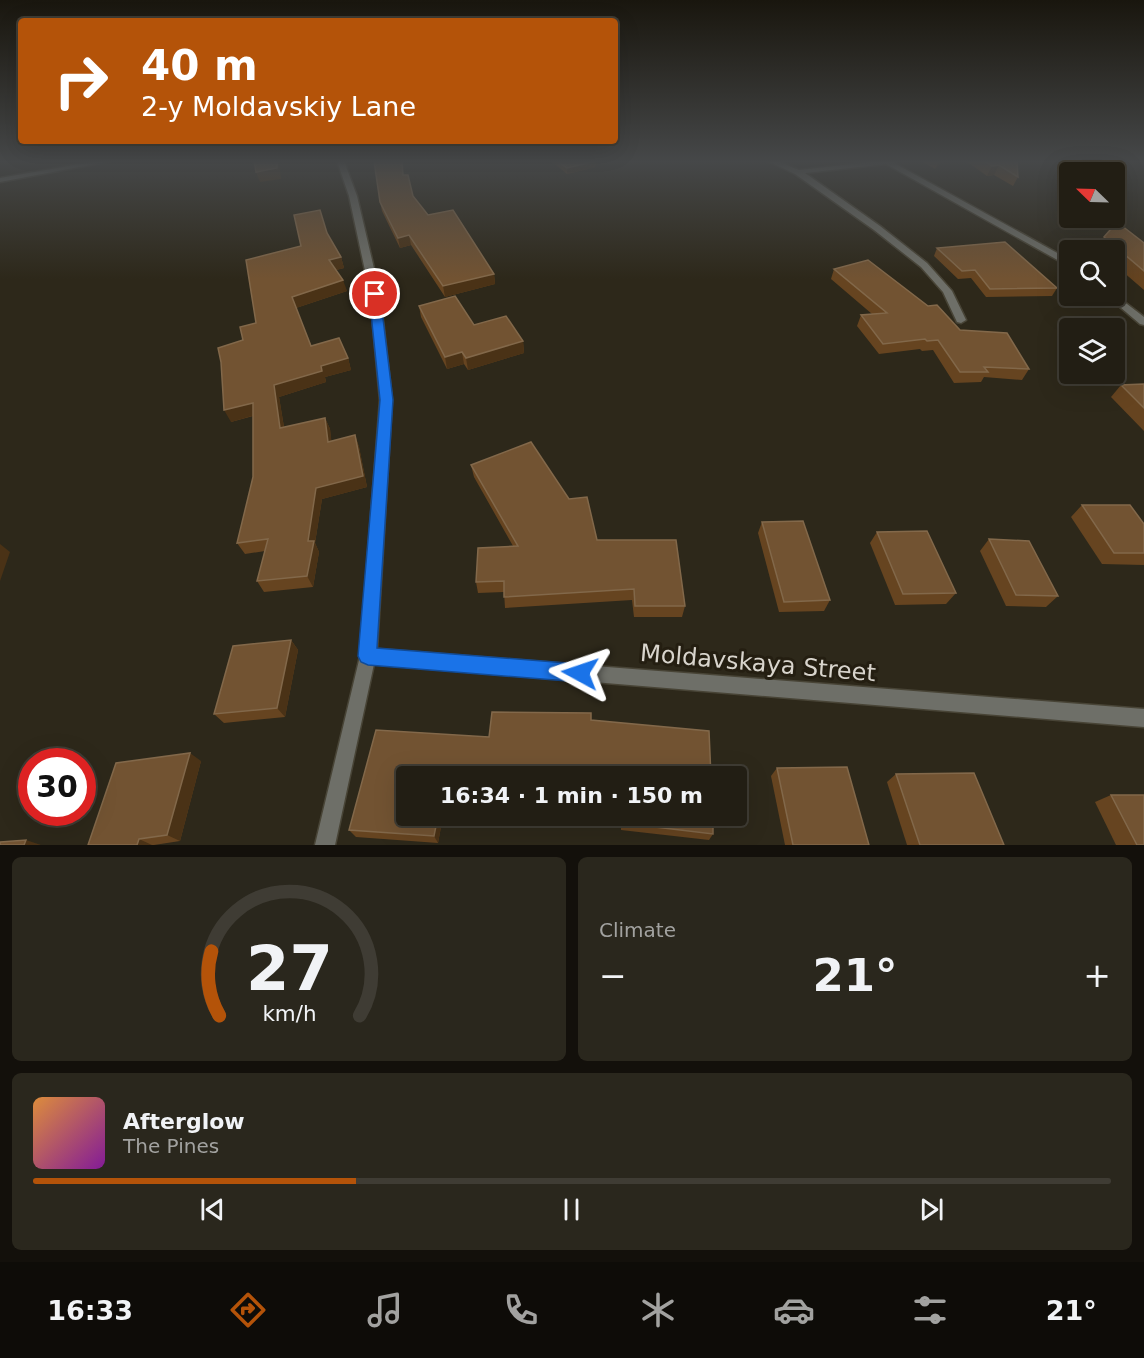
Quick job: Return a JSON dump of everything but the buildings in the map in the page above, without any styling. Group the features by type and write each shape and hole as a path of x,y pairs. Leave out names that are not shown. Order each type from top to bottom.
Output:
{"street":[{"path":"326,845 368,656 386,400 375,294 353,200"},
{"path":"838,200 924,265 947,291 961,320"},
{"path":"960,200 1059,258"},
{"path":"1124,306 1144,322"},
{"name":"Moldavskaya Street","path":"368,656 1144,717"}],"route":[{"path":"375,294 386,400 368,656 580,673"}]}
